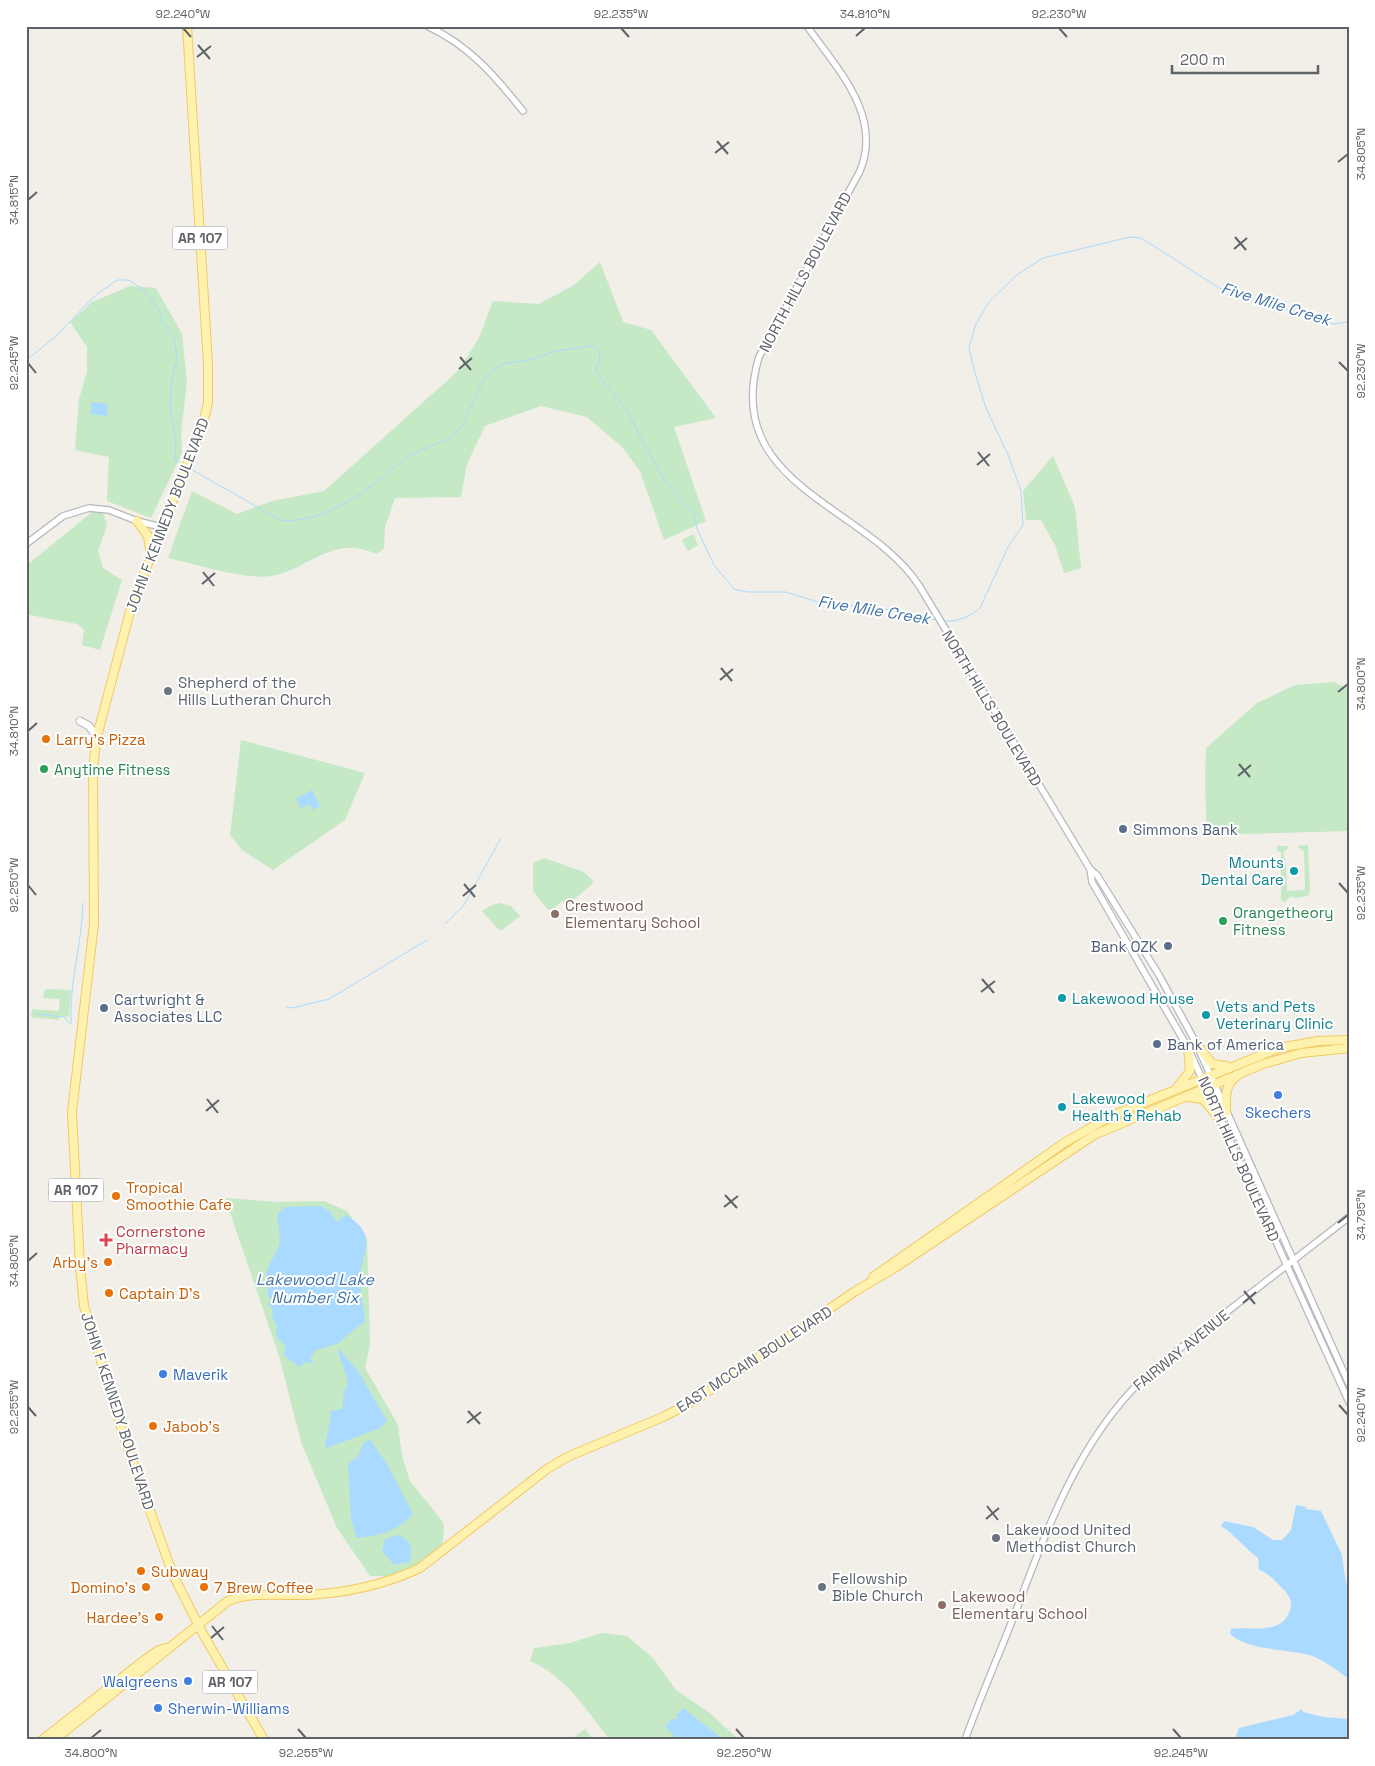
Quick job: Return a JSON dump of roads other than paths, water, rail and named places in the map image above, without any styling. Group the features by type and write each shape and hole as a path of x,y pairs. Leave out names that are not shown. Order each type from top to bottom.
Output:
{"main road":[{"name":"JOHN F KENNEDY BOULEVARD","path":"187,26 209,381 206,412 196,448 161,527 132,604 97,737 93,770 92,955 72,1112 81,1286 96,1351 173,1575 198,1624 264,1740"},
{"path":"137,521 148,536 150,555"},
{"path":"80,721 89,726 97,737"},
{"name":"EAST MCCAIN BOULEVARD","path":"854,1292 891,1262 1064,1143 1111,1116 1259,1055 1292,1045 1318,1041 1349,1040"},
{"path":"1196,1043 1213,1065 1238,1064"},
{"path":"1176,1088 1190,1072 1188,1048"},
{"name":"EAST MCCAIN BOULEVARD","path":"166,1648 228,1601 246,1595 308,1595 344,1590 403,1576 420,1568 547,1469 567,1458 663,1418 687,1405 854,1292 896,1267 1075,1145 1109,1127 1244,1071 1301,1053 1349,1048"},
{"path":"1226,1112 1225,1094 1234,1078 1244,1071"},
{"path":"1177,1099 1195,1096 1203,1099 1217,1116"},
{"path":"42,1740 147,1658 166,1648"},
{"path":"54,1740 162,1656 166,1648"}],"street":[{"path":"428,26 457,42 480,61 523,111"},
{"name":"NORTH HILLS BOULEVARD","path":"807,26 859,103 865,120 867,147 860,171 759,358 753,391 758,426 771,452 794,480 815,499 896,556 914,578 1090,869 1097,875 1159,975 1196,1043 1206,1077"},
{"path":"26,544 58,519 80,509 109,510 137,521 161,527"},
{"name":"NORTH HILLS BOULEVARD","path":"1090,869 1092,882 1226,1112 1349,1384"},
{"name":"NORTH HILLS BOULEVARD","path":"1210,1085 1217,1116 1349,1402"},
{"name":"FAIRWAY AVENUE","path":"965,1740 1051,1524 1084,1455 1102,1425 1142,1379 1349,1217"}],"water":[{"path":"92,402 108,404 107,416 90,414"},
{"path":"312,790 320,806 313,810 310,804 301,808 296,799"},
{"name":"Lakewood Lake Number Six","path":"320,1206 330,1211 336,1222 346,1215 357,1223 366,1237 360,1281 365,1321 337,1344 316,1350 310,1359 314,1364 304,1362 300,1367 283,1355 286,1346 276,1336 277,1326 273,1319 272,1308 268,1305 271,1301 267,1293 269,1285 266,1276 279,1243 278,1213 286,1207"},
{"path":"339,1349 358,1371 387,1421 380,1428 327,1448 325,1445 331,1417 330,1411 342,1409 344,1392 348,1382"},
{"path":"370,1440 386,1462 413,1514 388,1532 357,1538 351,1519 348,1464 358,1456 364,1442"},
{"path":"1296,1505 1306,1507 1306,1509 1321,1511 1342,1555 1346,1583 1349,1584 1349,1679 1327,1663 1312,1656 1258,1647 1238,1640 1230,1634 1231,1629 1265,1628 1280,1624 1290,1610 1291,1601 1289,1596 1269,1575 1259,1570 1258,1558 1221,1526 1224,1521 1253,1527 1273,1540 1282,1540 1291,1530"},
{"path":"398,1535 409,1543 411,1553 409,1562 394,1565 382,1551 385,1539"},
{"path":"683,1708 724,1740 678,1740 665,1726 672,1719 677,1719 677,1714"},
{"path":"1302,1709 1303,1712 1323,1717 1349,1719 1349,1740 1240,1740 1236,1736 1239,1728 1293,1715"}],"waterway":[{"name":"Five Mile Creek","path":"943,621 963,618 980,608 1009,545 1023,525 1021,491 1009,457 986,408 969,347 976,324 989,302 1018,274 1043,258 1130,237 1141,238 1221,289 1333,324 1349,322"},
{"name":"Five Mile Creek","path":"26,361 56,336 103,290 118,280 129,280 145,291 160,312 162,323 174,337 177,361 172,378 170,408 176,438 175,459 183,466"},
{"name":"Five Mile Creek","path":"189,468 280,520 306,519 343,504 377,482 409,456 442,442 454,434 464,422 483,381 500,365 567,349 591,346 600,353 596,371 625,408 664,480 694,514 697,529 714,565 734,589 747,592 786,592 827,605 870,606 937,620"},
{"path":"445,924 464,905 501,838"},
{"path":"71,1024 72,993 83,903"},
{"path":"286,1007 292,1008 329,999 427,940"},
{"path":"36,1014 64,1017 70,1024"}],"place":[{"name":"Shepherd of the Hills Lutheran Church","path":"168,691"},
{"name":"Larry's Pizza","path":"46,739"},
{"name":"Anytime Fitness","path":"44,769"},
{"name":"Simmons Bank","path":"1123,829"},
{"name":"Mounts Dental Care","path":"1294,871"},
{"name":"Crestwood Elementary School","path":"555,914"},
{"name":"Orangetheory Fitness","path":"1223,921"},
{"name":"Bank OZK","path":"1168,946"},
{"name":"Lakewood House","path":"1062,998"},
{"name":"Cartwright & Associates LLC","path":"104,1008"},
{"name":"Vets and Pets Veterinary Clinic","path":"1206,1015"},
{"name":"Bank of America","path":"1157,1044"},
{"name":"Skechers","path":"1278,1095"},
{"name":"Lakewood Health & Rehab","path":"1062,1107"},
{"name":"Tropical Smoothie Cafe","path":"116,1196"},
{"name":"Cornerstone Pharmacy","path":"106,1240"},
{"name":"Arby's","path":"108,1262"},
{"name":"Captain D's","path":"109,1293"},
{"name":"Maverik","path":"163,1374"},
{"name":"Jabob's","path":"153,1426"},
{"name":"Lakewood United Methodist Church","path":"996,1538"},
{"name":"Subway","path":"141,1571"},
{"name":"Domino's","path":"146,1587"},
{"name":"7 Brew Coffee","path":"204,1587"},
{"name":"Fellowship Bible Church","path":"822,1587"},
{"name":"Lakewood Elementary School","path":"942,1605"},
{"name":"Hardee's","path":"159,1617"},
{"name":"Walgreens","path":"188,1681"},
{"name":"Sherwin-Williams","path":"158,1708"}]}
